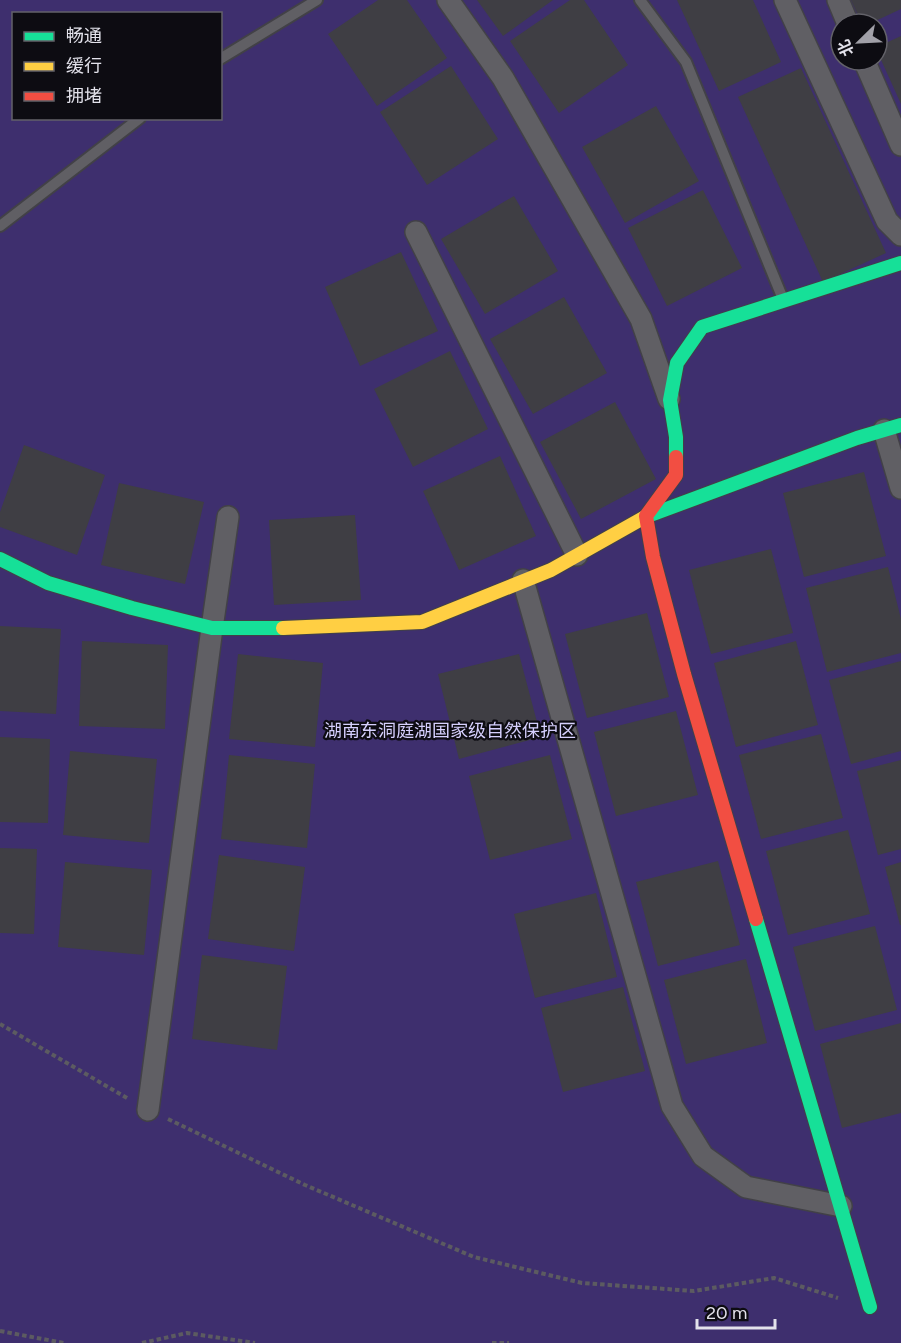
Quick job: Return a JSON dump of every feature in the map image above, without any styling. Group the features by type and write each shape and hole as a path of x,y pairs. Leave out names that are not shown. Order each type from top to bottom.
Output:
{"street":[{"path":"448,0 503,78 640,319 670,400 676,437 676,475 646,516 653,557 684,674 870,1307"},
{"path":"785,0 887,221 901,235"},
{"path":"869,72 901,145"},
{"path":"416,232 577,555"},
{"path":"670,400 677,363 702,327 901,263"},
{"path":"0,559 48,583 132,608 212,628 287,628 422,622 551,570 646,516 857,438 893,428 901,488"},
{"path":"148,1110 228,517"},
{"path":"523,580 672,1106 703,1156 746,1187 841,1206"}],"lane":[{"path":"222,58 317,0"},
{"path":"640,0 686,62 783,300"},
{"path":"0,226 137,120"}],"path":[{"path":"0,1024 148,1110 305,1185 474,1257 582,1283 694,1291 774,1278 870,1307"},
{"path":"0,1330 64,1343"},
{"path":"142,1343 187,1333 255,1343"},
{"path":"492,1343 509,1343"}],"green space":[{"name":"湖南东洞庭湖国家级自然保护区","path":"0,0 901,0 901,1343 0,1343"}],"building":[{"path":"378,0 407,0 447,58 377,106 328,34"},
{"path":"477,0 553,0 503,36"},
{"path":"570,0 584,0 628,65 559,113 510,41"},
{"path":"677,0 753,0 781,62 719,91"},
{"path":"851,0 901,0 901,9 889,15 889,12 856,12"},
{"path":"901,36 901,104 887,72 889,72 889,42"},
{"path":"451,66 498,139 427,185 380,112"},
{"path":"801,68 886,253 823,282 738,97"},
{"path":"656,106 699,181 625,223 582,147"},
{"path":"703,190 742,268 667,306 628,228"},
{"path":"514,196 558,271 485,314 441,239"},
{"path":"401,252 438,331 360,366 325,287"},
{"path":"564,297 607,373 533,414 490,339"},
{"path":"450,351 488,429 413,467 374,389"},
{"path":"615,402 656,479 581,519 540,442"},
{"path":"24,445 105,475 77,555 0,527 0,512"},
{"path":"500,456 536,536 459,570 423,491"},
{"path":"864,472 886,556 804,577 783,493"},
{"path":"119,483 204,502 185,584 101,565"},
{"path":"355,515 361,600 274,605 269,520"},
{"path":"771,549 793,633 711,654 689,570"},
{"path":"888,567 901,619 901,653 827,672 806,588"},
{"path":"647,613 669,697 587,718 565,634"},
{"path":"0,626 61,629 56,714 0,711"},
{"path":"82,641 168,645 165,729 79,726"},
{"path":"796,641 818,725 736,747 714,663"},
{"path":"238,654 323,663 315,747 229,739"},
{"path":"519,654 541,737 459,759 438,674"},
{"path":"901,661 901,751 851,764 829,680"},
{"path":"676,711 698,795 616,816 594,732"},
{"path":"821,734 843,818 761,839 739,755"},
{"path":"0,737 50,739 48,823 0,822"},
{"path":"70,751 157,759 149,843 63,835"},
{"path":"229,755 315,764 307,848 221,839"},
{"path":"550,755 572,839 490,860 469,776"},
{"path":"901,760 901,849 878,855 857,771"},
{"path":"848,830 870,914 788,935 766,851"},
{"path":"0,848 37,849 34,934 0,933"},
{"path":"219,855 305,867 294,951 208,939"},
{"path":"718,861 740,945 658,966 636,882"},
{"path":"65,862 152,870 144,955 58,947"},
{"path":"901,862 901,925 900,925 885,867"},
{"path":"596,893 617,977 535,998 514,914"},
{"path":"875,926 897,1010 815,1031 793,947"},
{"path":"202,955 287,966 277,1050 192,1039"},
{"path":"746,959 767,1043 686,1064 664,980"},
{"path":"623,987 645,1071 563,1092 541,1008"},
{"path":"901,1023 901,1113 842,1128 820,1044"}],"traffic: fast":[{"path":"676,457 676,437 670,400 677,363 702,327 901,263"},
{"path":"645,517 857,438 901,425"},
{"path":"0,559 48,583 132,608 212,628 283,628"},
{"path":"756,919 870,1307"}],"traffic: slow":[{"path":"283,628 422,622 551,570 645,517"}],"traffic: jam":[{"path":"676,457 676,475 646,516 653,557 684,674 756,919"}]}
